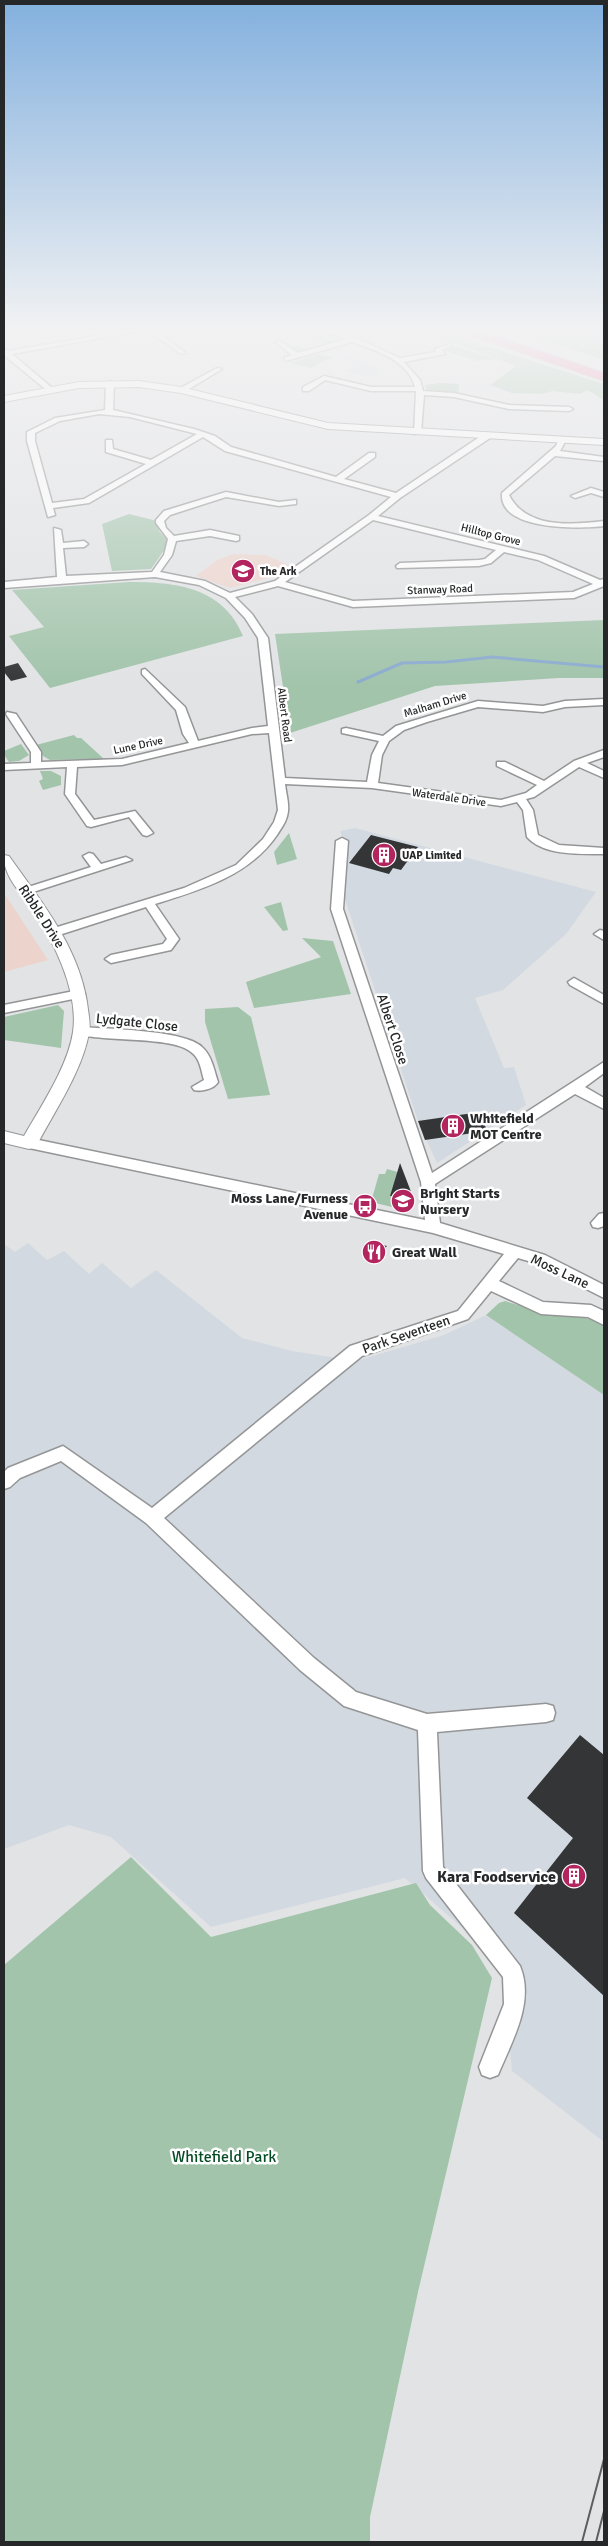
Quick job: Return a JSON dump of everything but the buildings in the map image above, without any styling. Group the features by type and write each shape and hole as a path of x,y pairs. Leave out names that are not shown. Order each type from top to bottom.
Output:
{"street":[{"path":"34,450 51,511 86,501 177,450"},
{"path":"109,450 152,464"},
{"path":"231,450 397,496"},
{"path":"229,596 278,583 397,496 466,450"},
{"path":"557,450 515,484 505,495 507,502 512,509 540,523 577,527 604,524"},
{"path":"553,453 593,461 604,459"},
{"path":"337,480 372,455"},
{"path":"575,496 592,490 604,495"},
{"path":"172,539 162,529 160,524 160,520 167,513 226,491 280,506 293,502"},
{"name":"Hilltop Grove","path":"372,516 541,558 603,583"},
{"path":"57,530 62,579"},
{"path":"172,539 210,533 236,538"},
{"path":"155,574 168,555 172,539"},
{"path":"58,546 84,544"},
{"path":"400,566 479,563 488,561 503,548"},
{"name":"Albert Road","path":"4,585 62,579 155,574 202,583 229,596 248,616 263,638 283,810 280,822 267,841 244,863 188,890 55,932"},
{"name":"Stanway Road","path":"278,583 353,604 574,595 603,583"},
{"path":"145,672 181,709 188,734 195,745"},
{"name":"Malham Drive","path":"385,739 400,728 462,707 478,704 543,709 565,704 604,702"},
{"path":"10,714 36,752 36,767"},
{"name":"Lune Drive","path":"4,767 72,766 122,762 252,731 274,729"},
{"path":"346,732 358,737 385,739 377,755 372,785"},
{"name":"Waterdale Drive","path":"281,780 372,785 482,802 500,803 520,799 578,763 604,753"},
{"path":"578,763 604,775"},
{"path":"501,764 545,785"},
{"path":"72,766 70,794 91,824 131,813 147,833"},
{"path":"520,799 528,810 533,836 542,843 563,849 604,851"},
{"name":"Albert Close","path":"342,841 342,855 335,890 337,909 428,1182 433,1227"},
{"path":"89,856 98,868"},
{"name":"Ribble Drive","path":"4,859 55,932 68,957 79,994 81,1031 65,1077 29,1143"},
{"path":"26,891 126,860"},
{"path":"111,959 139,955 167,947 173,939 148,902"},
{"path":"574,982 604,1000"},
{"path":"4,1009 79,994"},
{"name":"Lydgate Close","path":"81,1031 183,1041 196,1046 204,1056 211,1082 198,1087"},
{"path":"428,1182 575,1088 604,1066"},
{"path":"575,1088 604,1104"},
{"path":"4,1137 433,1227 515,1251"},
{"name":"Park Seventeen","path":"152,1518 356,1351 464,1315 515,1251"},
{"name":"Moss Lane","path":"515,1251 540,1259 604,1292"},
{"path":"489,1283 541,1308 591,1311 604,1319"},
{"path":"4,1482 14,1473 63,1453 152,1518 307,1664 351,1700 427,1723 546,1713"},
{"path":"427,1723 433,1871 513,1973 514,2004 490,2067"}],"shaded area":[{"name":"The Ark","path":"234,554 265,555 291,566 272,577 230,588 196,576 217,560"},
{"path":"355,828 596,892 566,934 503,990 475,998 504,1068 514,1067 526,1105 437,1163 418,1121 339,881 347,846 340,831"},
{"path":"4,893 48,960 4,972"},
{"path":"28,1243 47,1260 64,1251 89,1274 102,1263 131,1288 156,1270 242,1338 292,1351 356,1361 444,1335 486,1315 604,1395 604,2142 512,2071 503,1979 464,1929 405,1878 211,1927 111,1837 69,1825 4,1849 4,1244 15,1252"}],"green space":[{"path":"129,514 157,521 159,531 166,539 167,546 151,569 112,571 102,524"},
{"path":"129,582 180,586 211,597 234,620 243,636 50,688 9,636 44,627 12,590"},
{"path":"604,620 604,678 559,678 435,686 290,733 275,634"},
{"path":"74,735 77,738 81,738 104,759 50,760 43,756 36,745"},
{"path":"21,744 29,755 19,761 9,762 4,755 4,751"},
{"path":"40,771 51,771 61,776 61,785 43,790 39,781 43,779"},
{"path":"289,833 297,859 277,865 274,852"},
{"path":"281,902 288,930 283,931 264,907"},
{"path":"302,938 333,941 351,994 254,1008 246,982 321,957"},
{"path":"58,1005 64,1011 61,1048 4,1040 4,1017"},
{"path":"238,1007 251,1017 270,1095 228,1099 205,1022 205,1009"},
{"path":"387,1169 401,1173 390,1196 396,1196 392,1207 371,1202 379,1174 385,1174"},
{"path":"505,1301 543,1313 592,1319 604,1325 604,1395 486,1315 499,1303"},
{"name":"Whitefield Park","path":"131,1857 211,1937 416,1883 430,1905 472,1945 492,1978 418,2292 370,2517 370,2542 4,2542 4,1965"}],"waterway":[{"path":"358,682 402,663 446,662 492,657 604,667"}],"tram line":[{"path":"582,2542 604,2459"},
{"path":"596,2542 604,2511"}],"place":[{"name":"The Ark","path":"243,571"},
{"name":"UAP Limited","path":"384,855"},
{"name":"Whitefield MOT Centre","path":"453,1126"},
{"name":"Bright Starts Nursery","path":"403,1201"},
{"name":"Moss Lane/Furness Avenue","path":"365,1206"},
{"name":"Great Wall","path":"374,1252"},
{"name":"Kara Foodservice","path":"574,1876"}]}
